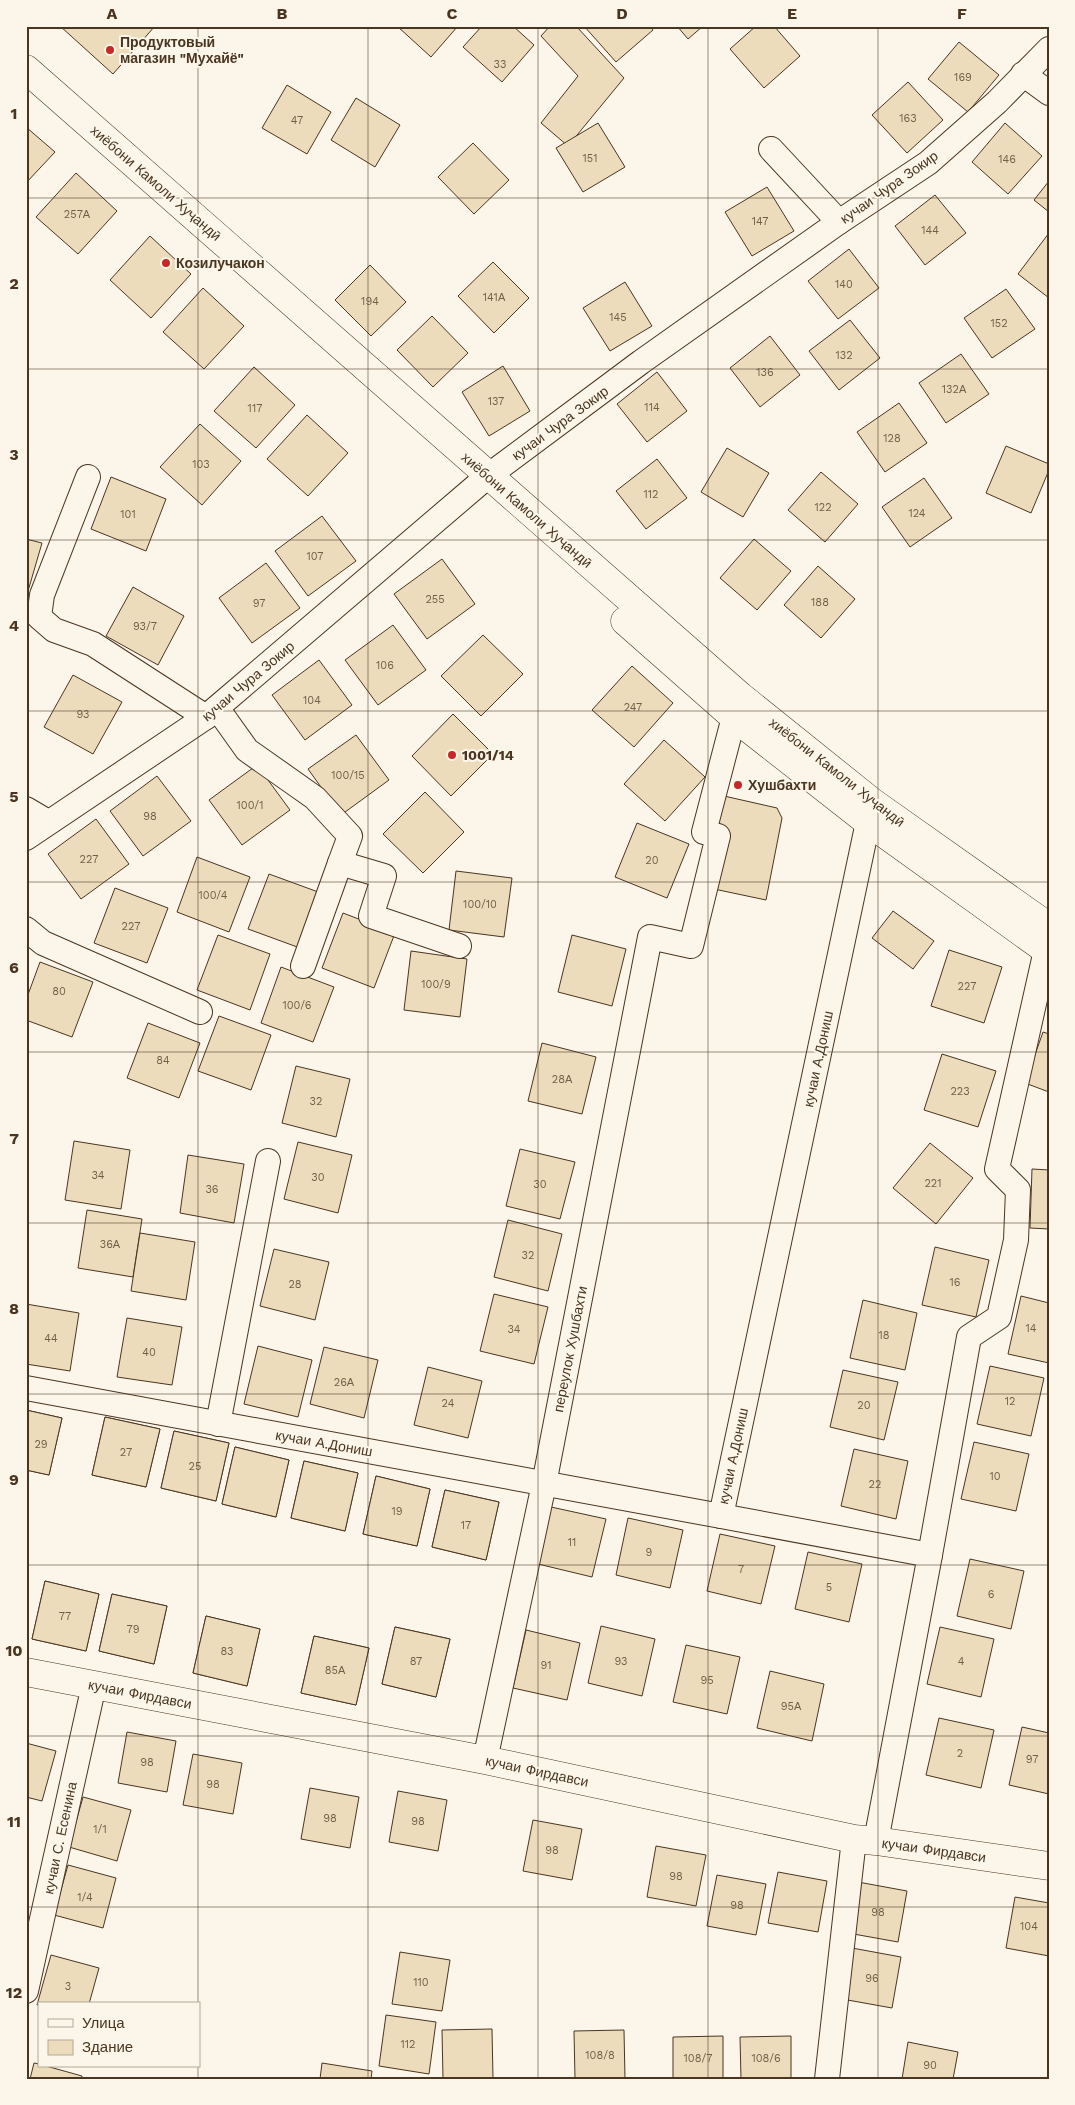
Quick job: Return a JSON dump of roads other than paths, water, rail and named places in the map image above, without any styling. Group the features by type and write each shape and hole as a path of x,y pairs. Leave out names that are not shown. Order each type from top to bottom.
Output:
{"main road":[{"name":"хиёбони Камоли Хуҷандӣ","path":"26,69 481,482 734,717 868,822 1048,943"},
{"name":"хиёбони Камоли Хуҷандӣ","path":"26,94 481,482 755,708 1048,943"},
{"name":"кучаи Фирдавси","path":"26,1672 485,1760 865,1840 1049,1866"}],"street":[{"name":"кучаи Чура Зокир","path":"26,838 211,713 481,482 641,362 839,222 928,163 996,102 1049,49"},
{"path":"1024,74 1049,93"},
{"path":"770,149 839,222"},
{"path":"88,477 42,595 39,617 54,630 93,644 211,713 247,750 315,798 350,836 303,966"},
{"name":"переулок Хушбахти","path":"485,1760 544,1484 650,938 692,946 718,836 704,832 734,717"},
{"path":"26,809 48,822"},
{"name":"кучаи А.Дониш","path":"26,1388 721,1516 868,822"},
{"path":"340,862 384,876 371,916 460,946"},
{"path":"26,929 43,943 200,1012"},
{"path":"827,2079 865,1840 930,1555 969,1336 999,1317 1016,1240 1018,1190 997,1169 1048,943"},
{"path":"218,1424 268,1161"},
{"path":"721,1516 930,1555"},
{"name":"кучаи С. Есенина","path":"26,1991 94,1685"}],"place":[{"name":"Продуктовый магазин \"Мухайё\"","path":"110,50"},
{"name":"Козилучакон","path":"166,263"},
{"name":"1001/14","path":"452,755"},
{"name":"Хушбахти","path":"738,785"}]}
